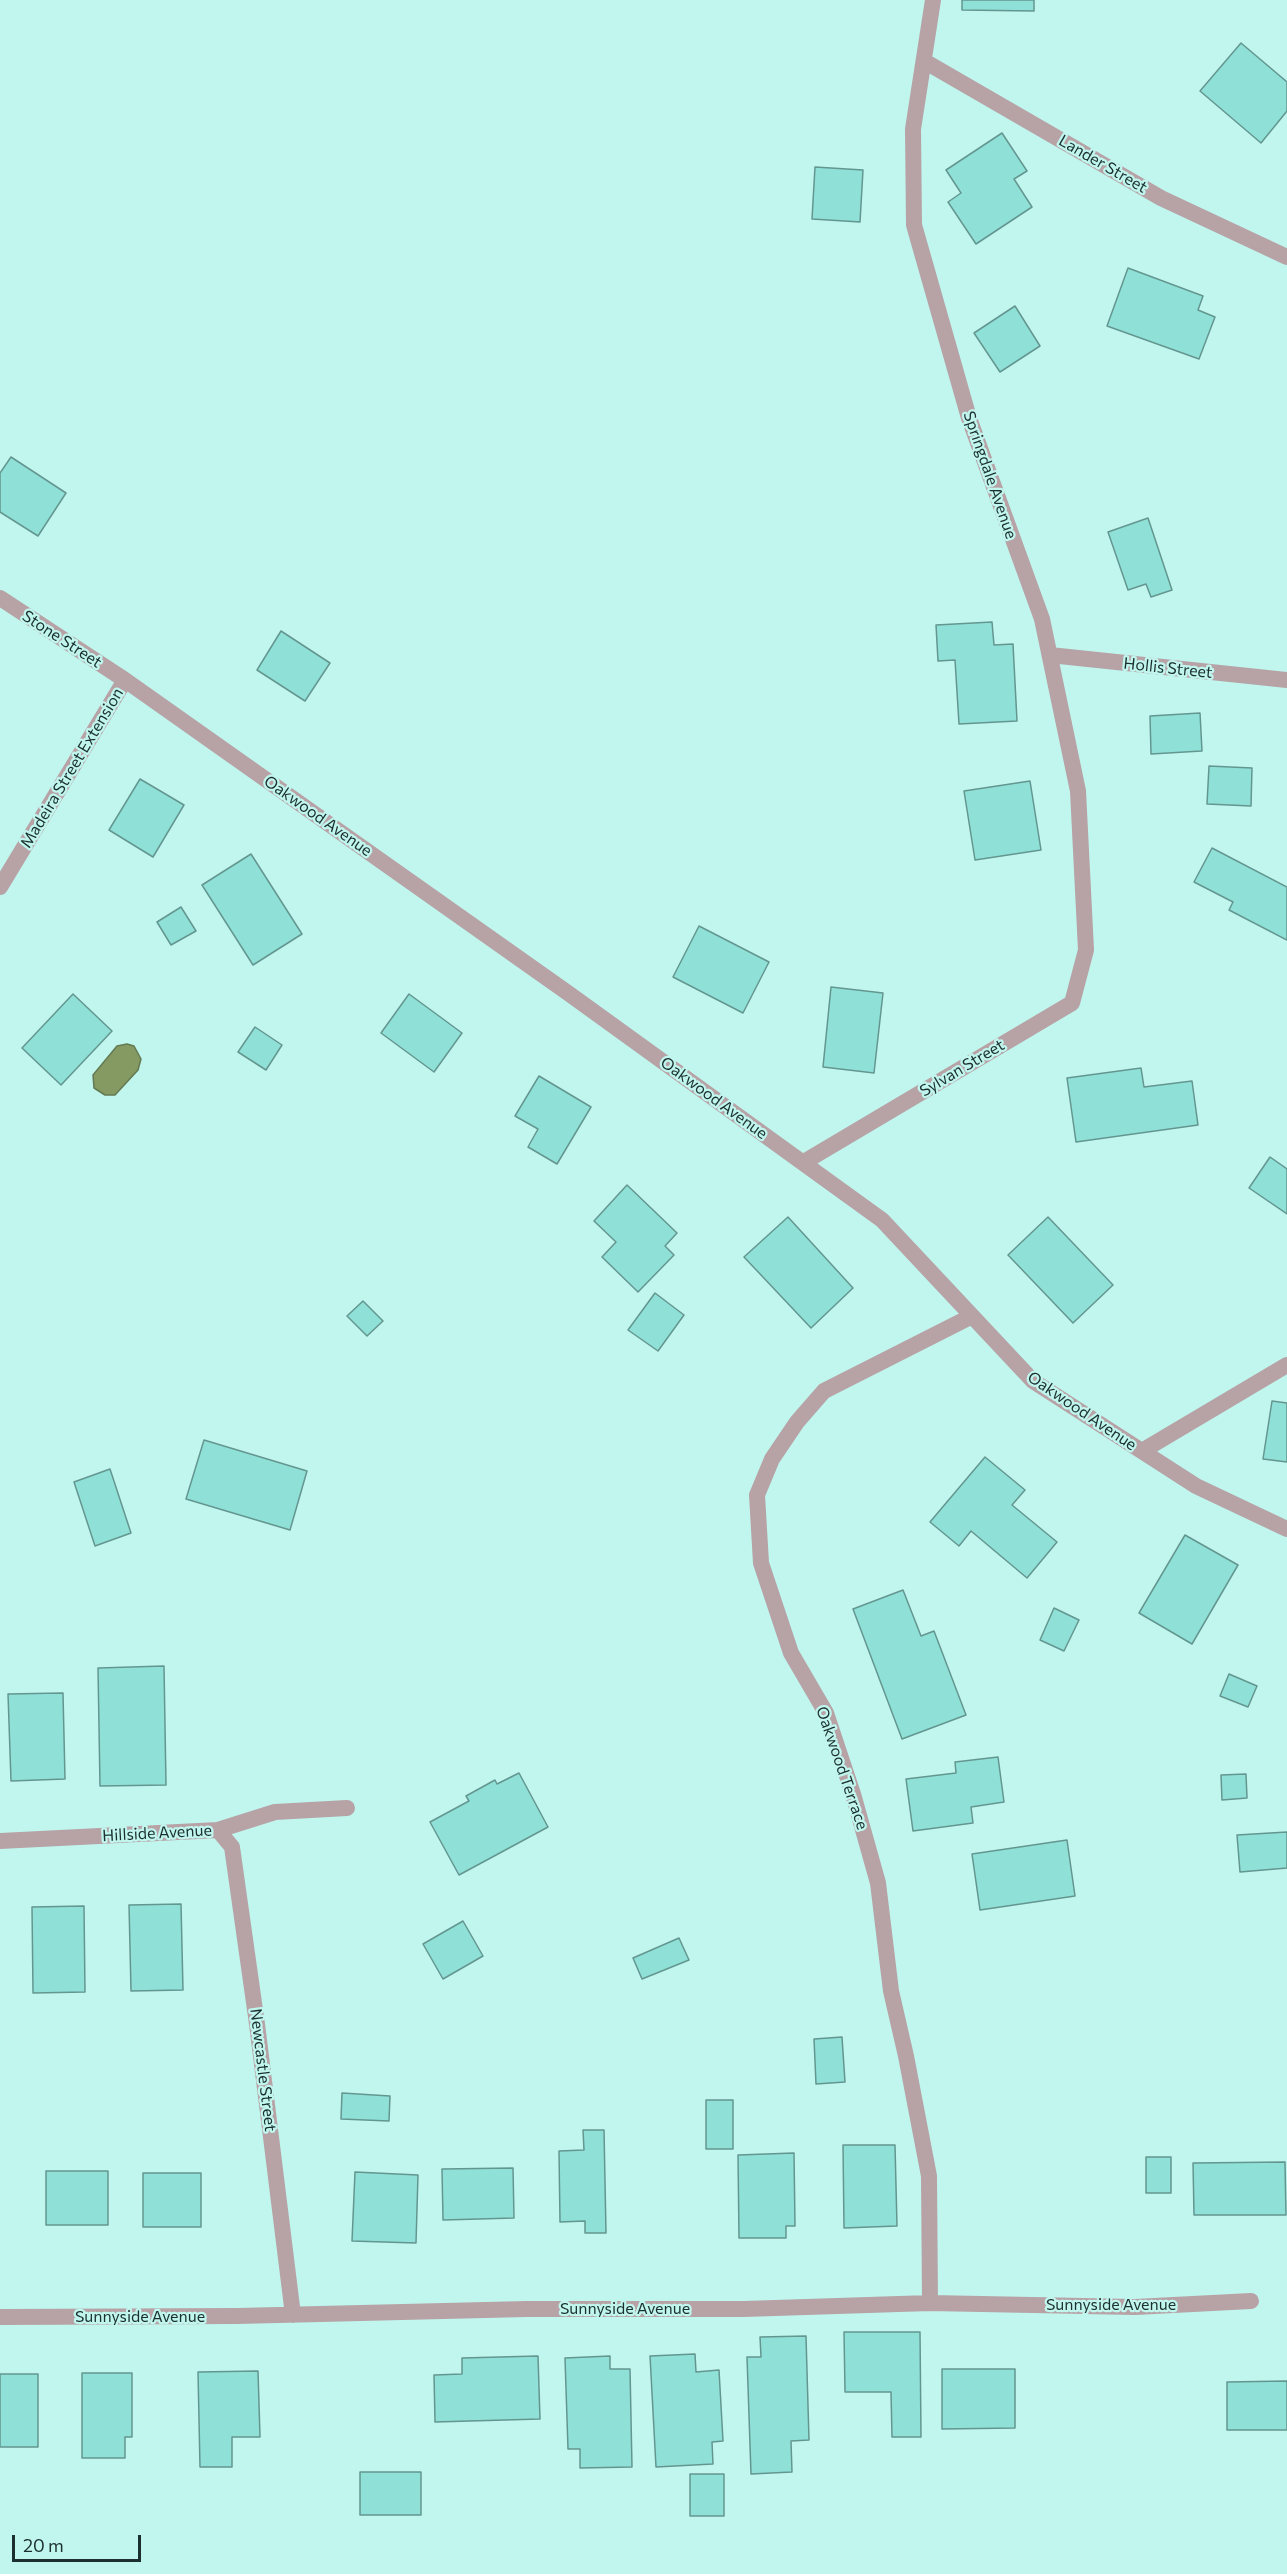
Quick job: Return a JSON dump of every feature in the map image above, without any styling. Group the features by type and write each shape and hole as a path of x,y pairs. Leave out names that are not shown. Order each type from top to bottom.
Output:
{"street":[{"name":"Springdale Avenue","path":"933,0 913,129 914,225 969,418 1042,619 1078,791 1086,950"},
{"name":"Lander Street","path":"924,61 1161,198 1287,257"},
{"name":"Stone Street","path":"0,598 124,680"},
{"name":"Hollis Street","path":"1050,655 1287,680"},
{"name":"Madeira Street Extension","path":"0,887 124,680"},
{"name":"Oakwood Avenue","path":"124,680 804,1162 882,1220 1033,1381 1197,1486 1287,1529"},
{"name":"Sylvan Street","path":"804,1162 1072,1003 1086,950"},
{"name":"Oakwood Terrace","path":"930,2303 929,2176 891,1991 878,1882 854,1794 826,1713 791,1653 761,1563 757,1495 772,1459 797,1422 824,1391 972,1316"},
{"path":"1142,1451 1287,1365"},
{"name":"Hillside Avenue","path":"0,1841 218,1830 275,1812 347,1808"},
{"name":"Newcastle Street","path":"218,1830 232,1847 257,2024 293,2315"},
{"name":"Sunnyside Avenue","path":"0,2317 293,2315 527,2308 744,2309 930,2303 1135,2307 1251,2301"}],"shaded area":[{"path":"127,1044 134,1046 141,1059 138,1070 115,1095 105,1095 94,1088 93,1075 117,1046"}],"building":[{"path":"962,0 1034,0 1034,11 962,10"},
{"path":"1241,43 1287,82 1287,111 1261,143 1200,91"},
{"path":"1002,133 1027,171 1014,179 1032,207 976,244 948,202 961,193 946,170"},
{"path":"815,167 863,170 860,222 812,219"},
{"path":"1128,268 1203,296 1198,310 1215,317 1199,359 1107,326"},
{"path":"1015,306 1040,346 1000,372 974,333"},
{"path":"11,457 66,493 38,536 0,512 0,473"},
{"path":"1148,518 1172,590 1151,597 1146,584 1128,590 1108,532"},
{"path":"992,622 994,645 1013,644 1017,721 959,724 955,660 938,661 936,625"},
{"path":"281,631 330,663 305,701 257,670"},
{"path":"1200,713 1202,751 1151,754 1150,716"},
{"path":"1209,766 1252,768 1251,806 1207,804"},
{"path":"140,779 184,805 153,857 109,830"},
{"path":"1030,781 1041,850 975,860 964,791"},
{"path":"1212,848 1287,887 1287,940 1229,910 1233,902 1194,882"},
{"path":"251,854 302,934 253,965 202,885"},
{"path":"181,907 196,931 171,945 157,922"},
{"path":"699,926 769,962 743,1013 673,977"},
{"path":"831,987 883,993 874,1073 823,1067"},
{"path":"73,994 112,1031 61,1085 22,1048"},
{"path":"409,994 462,1033 434,1072 381,1033"},
{"path":"255,1027 282,1045 266,1070 238,1052"},
{"path":"1141,1068 1144,1087 1192,1081 1198,1125 1076,1142 1067,1078"},
{"path":"539,1076 591,1107 557,1164 528,1147 538,1129 515,1116"},
{"path":"1270,1157 1287,1169 1287,1214 1249,1188"},
{"path":"627,1185 677,1233 665,1246 674,1255 638,1292 602,1257 616,1242 594,1221"},
{"path":"788,1217 853,1288 811,1328 744,1257"},
{"path":"1048,1217 1113,1285 1073,1323 1008,1255"},
{"path":"655,1293 684,1315 658,1351 628,1330"},
{"path":"363,1301 383,1321 367,1336 347,1316"},
{"path":"1272,1401 1287,1403 1287,1462 1263,1459"},
{"path":"204,1440 307,1471 290,1530 186,1499"},
{"path":"985,1457 1025,1490 1012,1505 1057,1542 1027,1578 971,1531 959,1546 930,1522"},
{"path":"110,1469 131,1533 95,1546 74,1482"},
{"path":"1185,1535 1238,1565 1192,1644 1139,1613"},
{"path":"903,1590 921,1636 934,1631 966,1715 902,1739 853,1609"},
{"path":"1054,1608 1079,1620 1064,1651 1040,1640"},
{"path":"164,1666 166,1785 100,1786 98,1668"},
{"path":"1229,1674 1257,1686 1248,1707 1220,1696"},
{"path":"63,1693 65,1779 11,1781 8,1694"},
{"path":"998,1757 1004,1802 971,1807 973,1823 913,1831 906,1779 956,1773 955,1762"},
{"path":"519,1773 548,1827 459,1875 430,1822 469,1801 466,1796 495,1780 497,1784"},
{"path":"1246,1774 1247,1798 1222,1800 1221,1775"},
{"path":"1287,1832 1287,1868 1240,1872 1237,1835"},
{"path":"1067,1840 1075,1896 980,1910 972,1854"},
{"path":"181,1904 183,1990 131,1991 129,1905"},
{"path":"84,1906 85,1992 33,1993 32,1907"},
{"path":"463,1921 483,1956 443,1979 423,1944"},
{"path":"679,1938 689,1960 642,1979 633,1958"},
{"path":"842,2037 845,2082 816,2084 814,2039"},
{"path":"342,2093 390,2096 389,2121 341,2119"},
{"path":"706,2100 733,2100 733,2149 706,2149"},
{"path":"583,2130 604,2130 606,2233 585,2233 585,2221 560,2222 559,2151 584,2150"},
{"path":"843,2145 895,2145 897,2226 844,2228"},
{"path":"794,2153 795,2226 786,2226 786,2238 739,2238 738,2155"},
{"path":"1146,2157 1171,2157 1171,2193 1146,2193"},
{"path":"1285,2162 1286,2215 1194,2215 1193,2163"},
{"path":"513,2168 514,2218 443,2220 442,2169"},
{"path":"46,2171 108,2171 108,2225 46,2225"},
{"path":"355,2172 418,2175 416,2243 352,2241"},
{"path":"143,2173 201,2173 201,2227 143,2227"},
{"path":"844,2332 920,2332 921,2437 892,2437 891,2392 845,2392"},
{"path":"806,2336 809,2440 791,2441 792,2472 751,2474 747,2357 761,2357 760,2337"},
{"path":"695,2354 696,2372 719,2370 723,2441 712,2442 713,2464 656,2467 650,2356"},
{"path":"538,2356 540,2419 435,2422 434,2375 462,2374 462,2358"},
{"path":"610,2356 610,2369 630,2369 632,2467 580,2468 580,2449 568,2449 565,2358"},
{"path":"942,2369 1015,2369 1015,2428 942,2429"},
{"path":"258,2371 260,2437 232,2437 232,2467 200,2467 198,2372"},
{"path":"82,2373 132,2373 132,2437 125,2437 125,2458 82,2458"},
{"path":"0,2374 38,2374 38,2447 0,2447"},
{"path":"1287,2381 1287,2430 1227,2430 1227,2382"},
{"path":"360,2472 421,2472 421,2515 360,2515"},
{"path":"690,2474 724,2474 724,2516 690,2516"}]}
